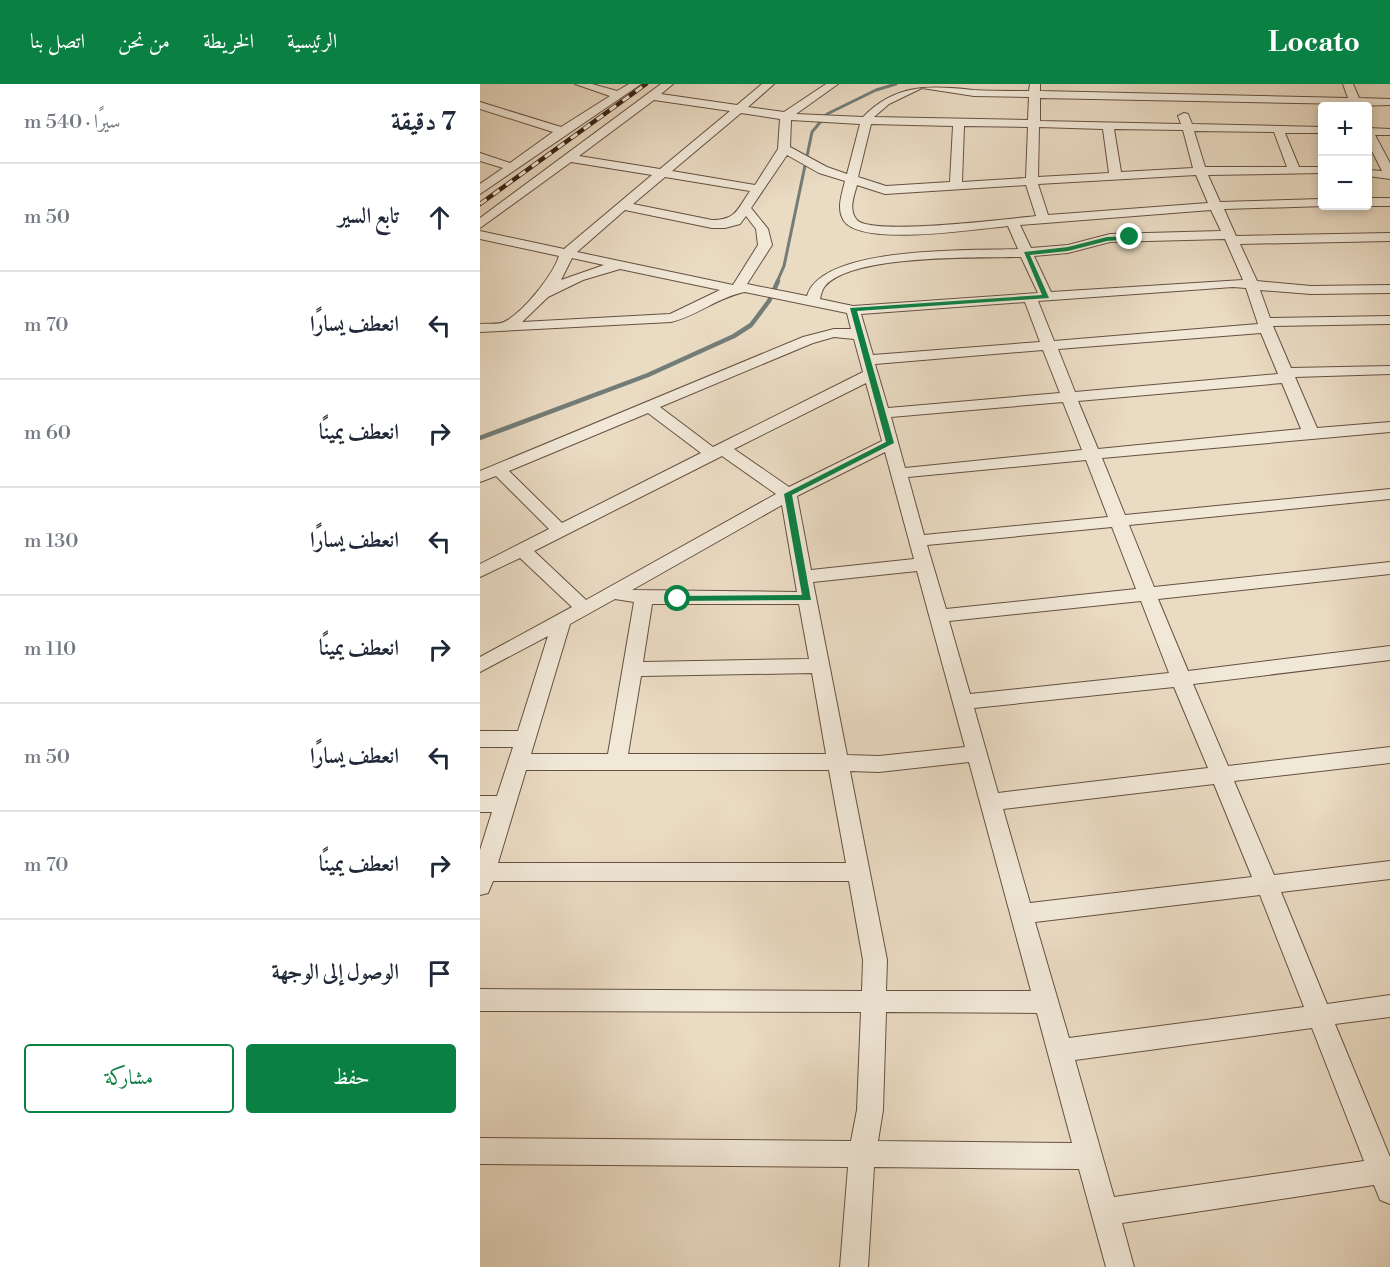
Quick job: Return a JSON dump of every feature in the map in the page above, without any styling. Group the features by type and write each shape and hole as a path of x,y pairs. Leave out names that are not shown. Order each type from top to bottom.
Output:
{"street":[{"path":"580,84 619,95"},
{"path":"596,84 607,91"},
{"path":"480,190 562,131 636,84"},
{"path":"480,224 668,84"},
{"path":"508,326 543,294 561,269 567,253 769,84"},
{"path":"786,116 833,84"},
{"path":"1177,84 1200,171 1252,285 1265,325 1311,433"},
{"path":"1265,84 1270,99"},
{"path":"1348,84 1354,102"},
{"path":"1318,203 1215,206 1013,224 901,231 866,230 854,226 846,216 846,203 867,119 874,111 898,95 923,85 956,92 1035,89 1105,90 1179,97 1321,102"},
{"path":"1035,89 1032,181 1044,221"},
{"path":"652,96 805,119 1318,130"},
{"path":"1372,103 1390,102"},
{"path":"480,105 562,131"},
{"path":"622,206 718,224 736,220 784,149 786,116"},
{"path":"956,185 959,122"},
{"path":"1108,125 1115,176"},
{"path":"1278,129 1294,170"},
{"path":"1372,132 1390,132"},
{"path":"1372,140 1390,175"},
{"path":"784,149 804,161 852,181 885,190 1200,171 1318,170"},
{"path":"480,157 512,167"},
{"path":"568,158 758,189"},
{"path":"1372,173 1390,175"},
{"path":"1372,202 1390,202"},
{"path":"480,328 671,318 687,314 736,289 765,244 761,226 745,209"},
{"path":"1013,224 1026,254 1049,344 1180,679 1387,1177 1105,1212"},
{"path":"480,236 736,289 759,290 853,309 1225,283 1311,290 1390,289"},
{"path":"812,302 816,288 822,281 843,270 874,261 911,257 1026,254 1068,249 1110,238 1390,237"},
{"path":"543,294 578,277 622,264"},
{"path":"853,309 1120,1267"},
{"path":"480,571 718,451 869,367 1049,344 1265,325 1390,320"},
{"path":"480,477 808,340 834,333 860,336"},
{"path":"882,413 1286,375 1390,370"},
{"path":"648,406 788,494 874,960 870,1110 862,1154 854,1267"},
{"path":"900,473 1311,433 1390,428"},
{"path":"480,664 614,593 788,494 890,443"},
{"path":"498,469 560,531"},
{"path":"917,541 1390,494"},
{"path":"522,550 584,608"},
{"path":"614,593 644,598 805,587 924,564"},
{"path":"938,616 1390,568"},
{"path":"617,761 644,598"},
{"path":"562,621 482,879 858,872"},
{"path":"962,702 1180,679 1390,653"},
{"path":"632,669 818,666"},
{"path":"480,739 526,739"},
{"path":"518,762 879,764 977,753"},
{"path":"990,802 1390,755"},
{"path":"480,804 506,804"},
{"path":"1022,914 1390,870"},
{"path":"480,1000 1046,1002"},
{"path":"1060,1051 1390,1006"},
{"path":"480,1151 1089,1156"}],"waterway":[{"path":"777,282 784,266 812,132 827,114 876,90 896,84"},
{"path":"480,438 648,375 734,336 751,325 769,301 778,281"}],"railway":[{"path":"480,204 646,84"}],"route":[{"path":"678,599 807,598 788,494 890,443 853,309 1046,297 1026,254 1068,249 1100,240 1130,237"}]}
